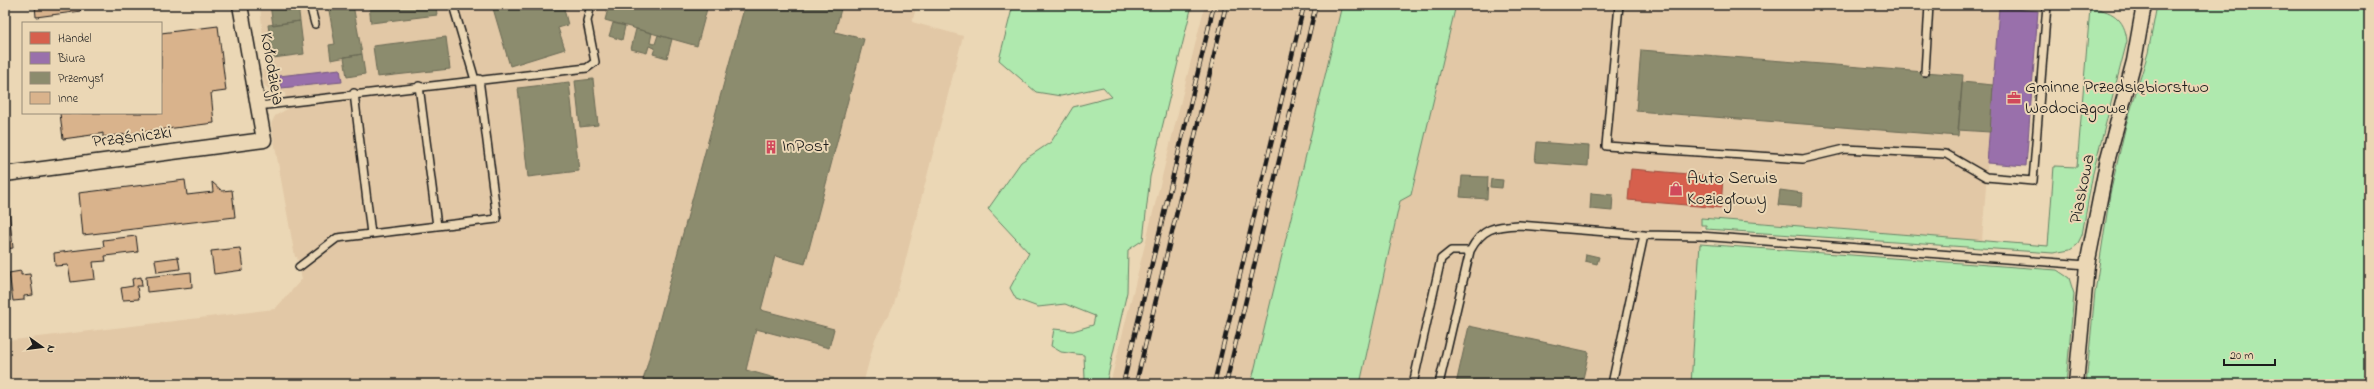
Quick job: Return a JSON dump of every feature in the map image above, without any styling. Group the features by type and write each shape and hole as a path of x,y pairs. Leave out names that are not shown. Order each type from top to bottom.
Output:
{"street":[{"name":"Kołodzieja","path":"240,5 264,140"},
{"name":"Piaskowa","path":"2076,384 2087,265 2108,158 2134,61 2144,5"},
{"name":"Prząśniczki","path":"5,174 264,140"}],"lane":[{"path":"310,5 315,24"},
{"path":"299,267 337,238 497,219 477,80 453,5"},
{"path":"258,106 354,93 587,68 595,62 587,21 591,5"},
{"path":"1619,5 1606,146 1803,159 1845,149 1946,154 1986,176 2033,181 2047,5"},
{"path":"1924,72 1929,5"},
{"path":"419,86 437,226"},
{"path":"354,93 371,234"},
{"path":"1439,384 1470,251 1477,238 1490,228 1503,225 1644,235 1700,236 2087,265"},
{"path":"1612,379 1644,235"},
{"path":"1413,384 1441,259 1451,251 1470,251"}],"shaded area":[{"path":"260,5 917,5 912,22 963,36 894,305 875,339 863,384 5,384 5,341 275,309 302,279 297,257 295,257 271,124 275,116 287,109 285,93 271,91 264,85 262,70 266,69"},
{"path":"1205,5 1342,5 1251,384 1110,384"},
{"path":"1456,5 1999,5 1982,241 1702,218 1691,384 1360,384 1400,201 1411,194"}],"green space":[{"path":"1013,5 1192,5 1150,177 1143,240 1128,250 1127,292 1106,384 1081,384 1085,379 1084,355 1061,352 1051,346 1054,329 1073,331 1093,325 1095,316 1065,304 1038,307 1016,299 1010,288 1029,253 988,209 1021,162 1051,142 1073,107 1112,97 1103,87 1061,96 1036,92 999,60"},
{"path":"1342,5 1456,5 1411,195 1400,201 1360,384 1251,384"},
{"path":"2157,5 2369,5 2369,384 2086,384 2095,292 2110,194 2126,125 2148,53"},
{"path":"2090,8 2110,13 2116,17 2123,26 2127,41 2093,173 2082,235 2077,245 2070,250 2053,253 1706,229 1706,225 1701,225 1701,218 2048,246 2054,166 2077,167"},
{"path":"1700,244 2057,270 2069,278 2074,294 2066,384 1691,384"}],"building: Handel":[{"name":"Auto Serwis Koziegłowy","path":"1631,169 1723,177 1721,208 1628,200"}],"building: Biura":[{"path":"1999,8 2038,11 2026,166 1987,163"},
{"path":"340,69 342,82 281,88 279,76"}],"building: Przemysł":[{"path":"270,5 298,5 300,21 273,25"},
{"path":"328,5 353,5 362,54 331,60 329,45 335,44"},
{"path":"369,5 436,5 437,15 371,23"},
{"path":"492,5 578,5 564,9 568,25 558,28 565,49 510,66"},
{"path":"609,5 708,5 697,46 605,20"},
{"name":"InPost","path":"745,5 842,5 835,32 864,39 805,264 775,256 761,310 834,329 829,348 756,329 746,370 797,384 642,384"},
{"path":"300,21 304,54 273,58 268,25"},
{"path":"613,23 625,26 622,40 609,36"},
{"path":"636,29 652,33 650,43 655,44 658,35 672,39 667,58 653,54 655,48 649,46 647,53 631,49"},
{"path":"446,37 450,69 377,77 373,46"},
{"path":"1641,50 1963,75 1958,136 1636,111"},
{"path":"362,54 365,74 347,77 344,57"},
{"path":"593,79 598,125 580,127 575,81"},
{"path":"569,82 579,171 528,177 518,88"},
{"path":"1962,82 1993,85 1990,132 1958,130"},
{"path":"1537,142 1589,146 1588,166 1535,162"},
{"path":"1462,176 1488,177 1487,199 1460,197"},
{"path":"1491,179 1503,180 1502,188 1490,187"},
{"path":"1780,190 1802,193 1801,207 1778,205"},
{"path":"1591,193 1613,195 1612,211 1590,209"},
{"path":"1586,254 1599,257 1597,264 1585,261"},
{"path":"1469,326 1589,352 1582,383 1587,384 1456,384"}],"building: Inne":[{"path":"35,5 80,5 81,11 36,17"},
{"path":"218,26 226,91 211,93 214,123 103,137 103,133 63,139 60,114 162,114 162,33"},
{"path":"185,180 187,195 213,192 212,182 222,191 232,190 235,217 83,235 79,193"},
{"path":"5,210 9,210 13,248 5,249"},
{"path":"136,236 138,252 105,256 106,261 93,262 95,279 71,282 68,265 55,266 54,253 104,247 103,240"},
{"path":"240,248 243,270 214,274 211,251"},
{"path":"178,257 180,269 157,272 155,260"},
{"path":"21,271 21,275 30,274 33,295 24,296 24,300 13,301 9,273"},
{"path":"191,272 192,287 147,292 146,277"},
{"path":"141,277 142,286 137,286 139,299 123,300 121,288 133,286 132,279"}],"railway":[{"path":"1123,384 1214,5"},
{"path":"1136,384 1226,5"},
{"path":"1214,384 1304,5"},
{"path":"1226,384 1316,5"}],"place":[{"name":"Gminne Przedsiębiorstwo Wodociągowe","path":"2014,98"},
{"name":"InPost","path":"771,147"},
{"name":"Auto Serwis Koziegłowy","path":"1676,189"}]}
